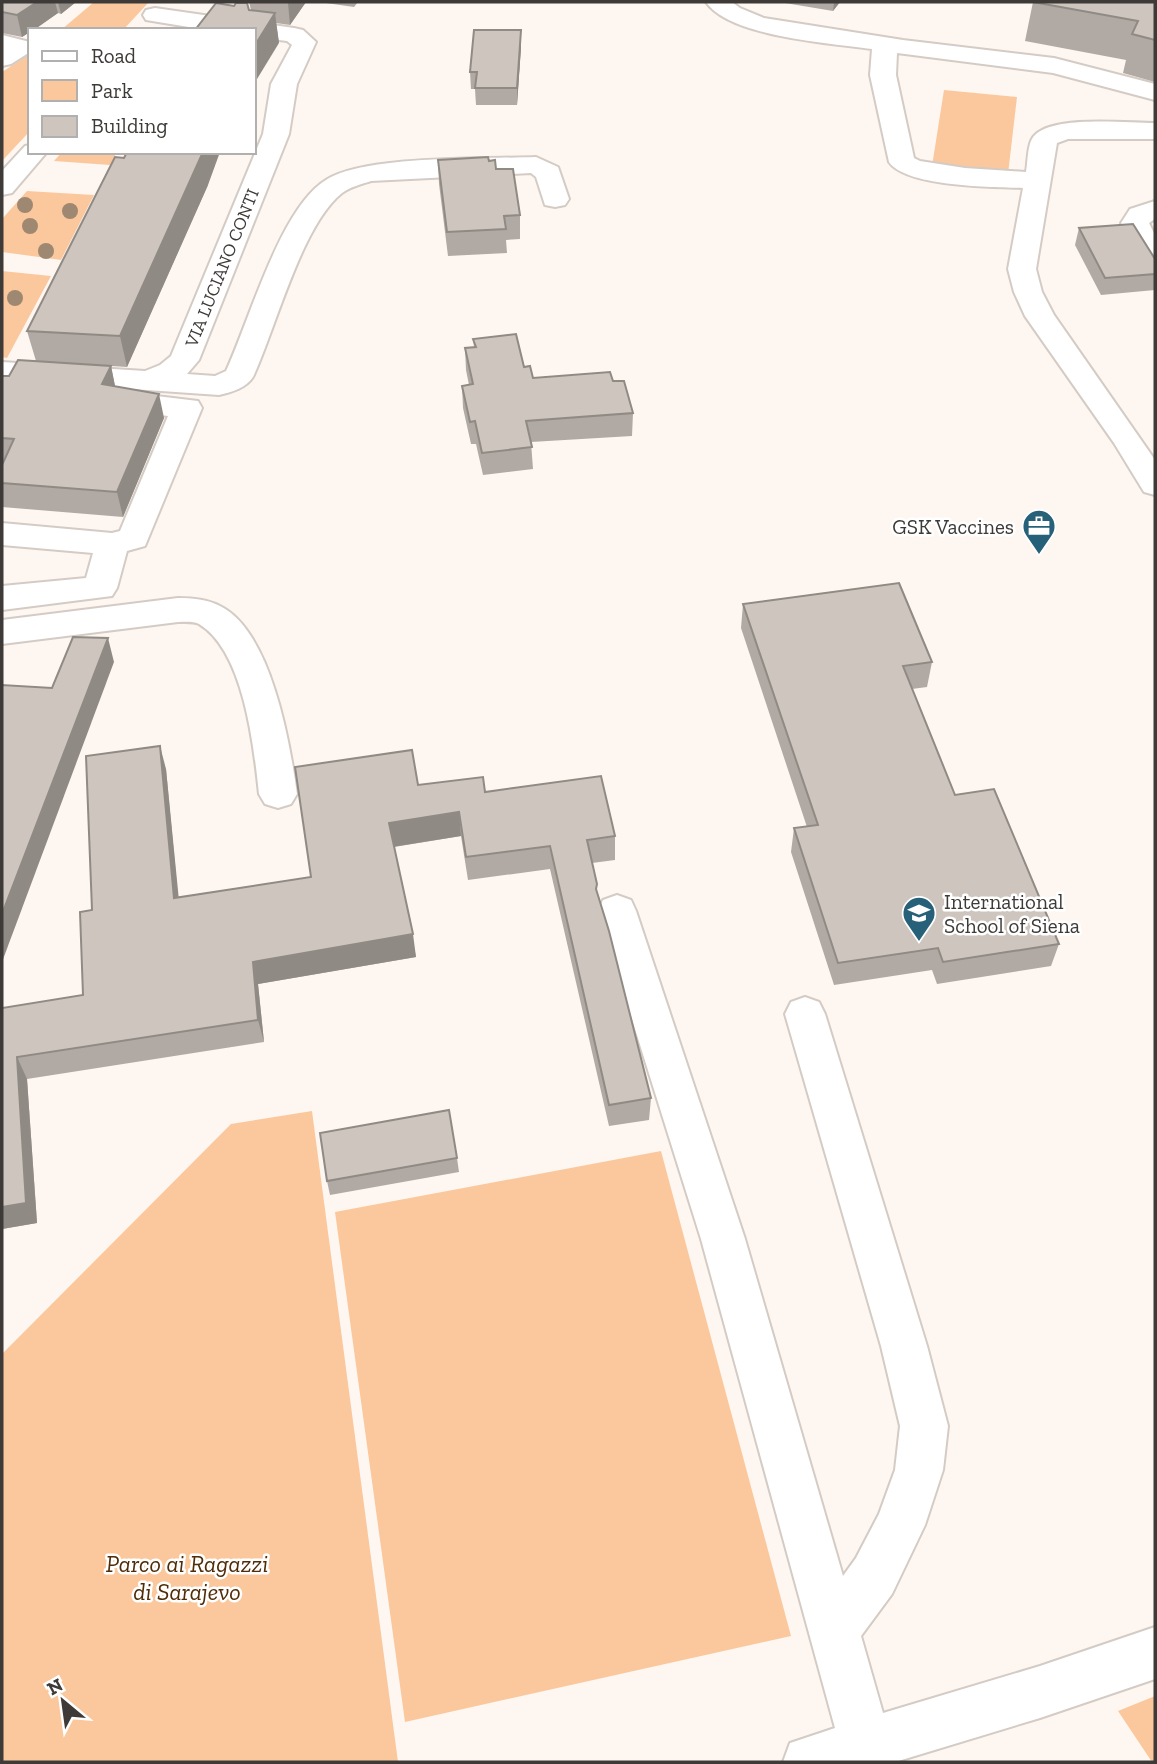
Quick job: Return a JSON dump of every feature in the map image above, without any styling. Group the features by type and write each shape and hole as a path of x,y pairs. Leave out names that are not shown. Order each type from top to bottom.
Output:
{"street":[{"path":"718,2 731,13 759,24 1054,66 1155,92"},
{"name":"VIA LUCIANO CONTI","path":"156,16 243,28"},
{"name":"VIA LUCIANO CONTI","path":"147,380 171,372 184,360 276,134 284,85 304,46 304,42 294,35 256,30"},
{"path":"2,60 21,47 3,35"},
{"path":"885,44 883,75 902,162 906,166 930,172 1036,181"},
{"path":"1155,131 1064,131 1050,135 1042,144 1022,269 1028,292 1040,316 1128,439 1155,485"},
{"path":"2,187 32,154"},
{"name":"VIA LUCIANO CONTI","path":"2,371 219,386 238,377 299,235 319,202 332,188 351,178 390,172 536,165 549,173 555,199"},
{"path":"1155,209 1140,215 1135,223 1155,260"},
{"path":"2,393 187,408 133,538 112,544 2,534"},
{"path":"2,598 100,588 112,544"},
{"path":"2,632 178,610 209,614 232,638 257,687 266,716 278,794"},
{"path":"617,911 723,1239 866,1744"},
{"path":"806,1014 904,1346 924,1426 919,1470 900,1525 874,1576 834,1630"},
{"path":"809,1762 1041,1692 1155,1653"}],"green space":[{"path":"94,2 149,2 125,28 63,28"},
{"path":"28,55 28,133 2,161 2,72"},
{"path":"944,90 1017,97 1008,174 932,166"},
{"path":"60,154 116,154 110,165 54,161"},
{"path":"27,191 94,195 61,260 2,252 2,219"},
{"path":"2,271 51,276 7,358 2,357"},
{"name":"Parco ai Ragazzi di Sarajevo","path":"312,1111 398,1762 2,1762 2,1354 231,1124"},
{"path":"661,1151 791,1636 405,1722 335,1212"},
{"path":"1155,1696 1155,1762 1152,1762 1118,1711"}],"building":[{"path":"2,2 37,2 17,15 2,12"},
{"path":"1033,2 1155,2 1155,40 1132,34 1138,21"},
{"path":"216,3 234,6 236,3 247,3 249,10 275,13 256,44 256,28 197,28"},
{"path":"474,30 521,30 517,88 475,88 477,72 470,72"},
{"path":"126,154 202,154 120,336 27,331 115,157 124,158"},
{"path":"488,157 489,161 495,160 496,169 513,169 520,215 504,216 506,229 447,232 438,160"},
{"path":"1133,224 1155,259 1155,274 1105,278 1079,228"},
{"path":"516,334 524,367 530,366 533,378 610,372 613,381 624,381 633,413 526,421 532,447 482,453 475,421 470,422 462,386 473,384 465,348 476,347 473,339"},
{"path":"18,360 111,366 102,384 159,394 117,492 2,483 2,465 14,439 2,438 2,376 9,376"},
{"path":"899,583 932,662 903,666 955,795 994,789 1059,944 943,962 938,948 838,963 794,828 818,825 743,604"},
{"path":"73,637 108,638 2,914 2,685 52,688"},
{"path":"160,746 174,898 311,877 295,767 412,750 418,785 483,777 485,792 601,776 615,836 587,840 596,889 651,1098 609,1105 550,846 466,857 459,812 389,823 413,934 253,962 258,1020 17,1057 26,1203 2,1207 2,1008 83,995 80,912 92,910 86,756"},
{"path":"449,1110 457,1158 327,1181 320,1133"}],"place":[{"name":"GSK Vaccines","path":"1039,556"},
{"name":"International School of Siena","path":"919,943"}]}
